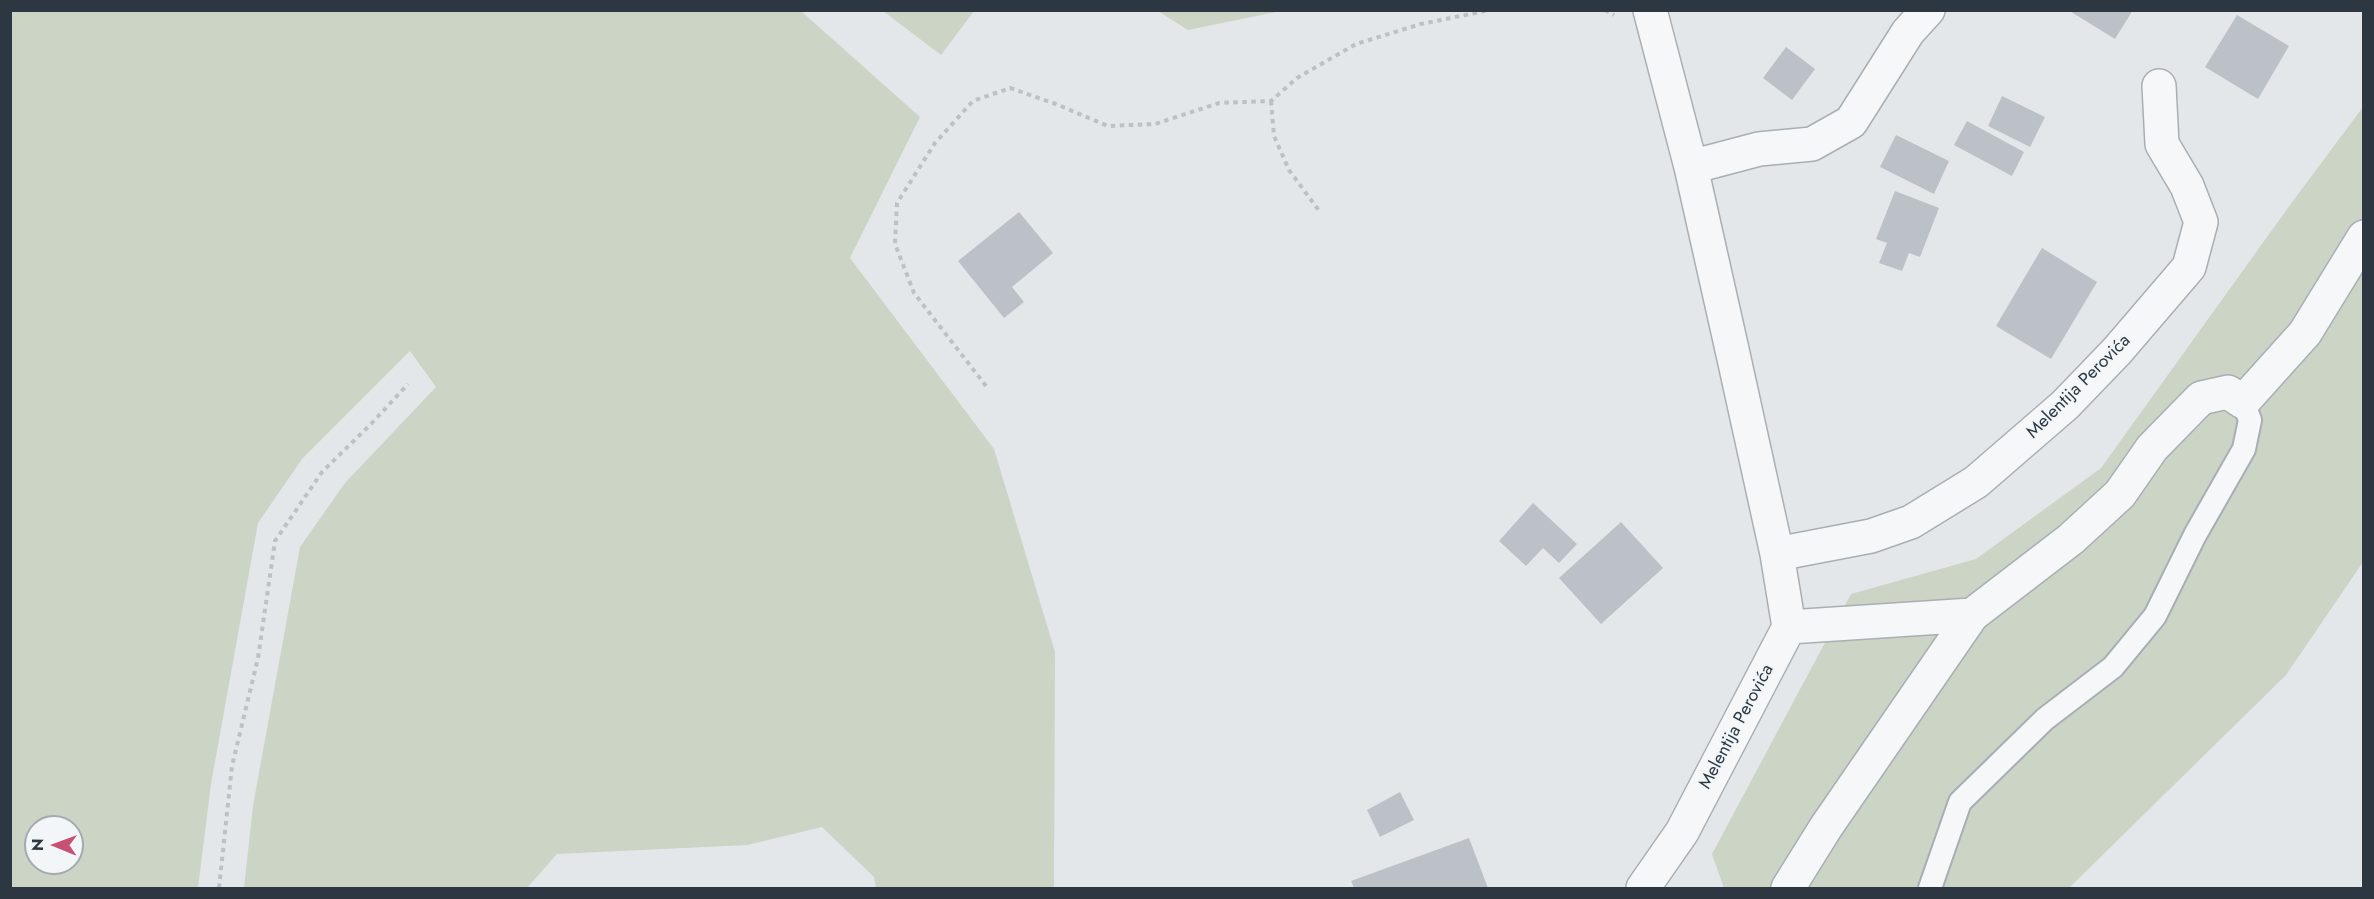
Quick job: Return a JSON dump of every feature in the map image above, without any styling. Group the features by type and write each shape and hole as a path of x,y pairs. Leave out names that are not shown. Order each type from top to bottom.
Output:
{"street":[{"path":"1650,10 1691,166 1777,554 1789,627 1972,615"},
{"path":"1691,166 1759,149 1812,144 1851,122 1908,32 1928,10"},
{"name":"Melentija Perovića","path":"1777,554 1871,537 1911,522 1976,482 2065,405 2117,351 2189,267 2201,222 2187,186 2162,144 2159,86"},
{"path":"1788,888 1826,827 1972,615 2071,538 2120,494 2152,448 2201,398 2228,392 2243,402 2305,333 2364,237"},
{"name":"Melentija Perovića","path":"1643,888 1682,832 1789,627"}],"lane":[{"path":"1930,888 1960,802 2045,719 2114,667 2155,616 2195,536 2244,449 2250,420 2243,402"}],"path":[{"path":"986,386 914,293 895,244 897,203 935,143 973,101 1010,88 1108,126 1155,124 1219,103 1271,101 1297,78 1356,44 1420,24 1490,10"},
{"path":"1271,101 1274,136 1289,170 1320,212"},
{"path":"219,888 232,766 258,658 275,541 322,472 408,384"}],"green space":[{"path":"10,11 801,11 920,117 850,258 994,449 1055,652 1054,888 876,888 874,877 822,827 747,845 557,854 527,888 244,888 253,806 300,547 345,483 436,387 410,351 302,459 258,523 211,784 198,888 11,888"},
{"path":"883,11 974,11 941,55"},
{"path":"1158,11 1281,11 1188,30"},
{"path":"2363,107 2363,562 2286,675 2069,888 1724,888 1712,854 1851,594 1976,559 2101,468"}],"building":[{"path":"2068,10 2133,10 2115,39"},
{"path":"2237,15 2289,46 2258,99 2205,67"},
{"path":"1786,47 1815,69 1792,100 1763,78"},
{"path":"2002,96 2045,117 2030,147 1988,126"},
{"path":"1967,121 2024,152 2012,176 1954,145"},
{"path":"1896,135 1949,161 1934,194 1880,167"},
{"path":"1895,191 1939,208 1920,257 1909,253 1902,271 1879,263 1887,243 1876,239"},
{"path":"1019,212 1053,253 1012,287 1024,302 1004,318 958,261"},
{"path":"2042,248 2097,282 2051,359 1996,326"},
{"path":"1533,503 1577,544 1559,563 1543,548 1526,566 1499,541"},
{"path":"1621,522 1663,568 1601,624 1559,578"},
{"path":"1400,792 1414,820 1380,837 1367,810"},
{"path":"1469,838 1488,888 1354,888 1351,881"}]}
